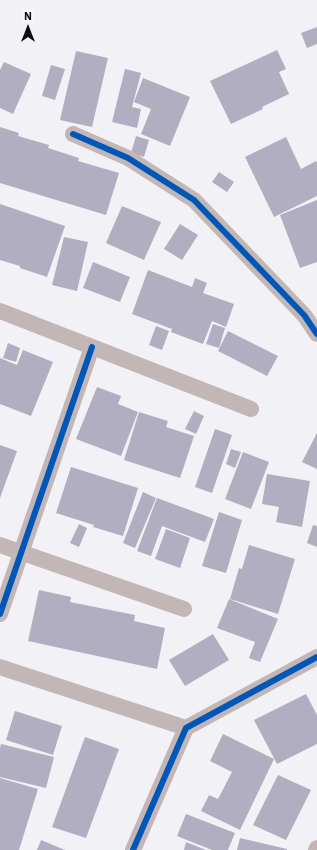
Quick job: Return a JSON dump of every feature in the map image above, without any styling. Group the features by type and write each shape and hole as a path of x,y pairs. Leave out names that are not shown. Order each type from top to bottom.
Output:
{"street":[{"path":"73,134 128,158 194,200 310,312 317,334"},
{"path":"0,311 251,409"},
{"path":"0,614 92,347"},
{"path":"0,545 184,609"},
{"path":"133,850 186,728 317,657"},
{"path":"0,667 186,728"}],"building":[{"path":"317,27 317,44 307,48 301,33"},
{"path":"277,50 286,69 279,72 289,94 262,107 263,109 231,124 210,81"},
{"path":"76,51 108,58 92,127 60,120"},
{"path":"4,62 31,74 13,114 0,108 0,70"},
{"path":"51,65 65,69 55,100 42,96"},
{"path":"125,69 141,73 132,107 141,109 137,128 112,122"},
{"path":"143,78 190,97 170,146 141,134 151,109 134,102"},
{"path":"0,127 19,133 18,136 49,145 48,148 79,158 78,161 119,173 106,215 0,183"},
{"path":"136,136 149,140 144,157 131,153"},
{"path":"286,137 301,169 316,161 317,196 274,217 245,157"},
{"path":"219,172 234,182 227,192 212,182"},
{"path":"317,200 317,262 300,268 280,215"},
{"path":"0,204 65,226 47,277 0,260"},
{"path":"122,206 161,222 144,260 106,243"},
{"path":"180,224 198,235 182,260 164,249"},
{"path":"64,237 88,242 77,291 52,285"},
{"path":"93,262 130,277 120,302 83,288"},
{"path":"148,270 192,287 195,278 207,283 203,293 234,304 226,327 212,321 203,344 171,332 172,329 132,314"},
{"path":"213,324 225,328 219,348 206,344"},
{"path":"156,326 169,331 162,350 149,345"},
{"path":"228,331 278,356 267,376 218,351"},
{"path":"8,343 20,348 16,362 3,358"},
{"path":"23,350 53,362 31,416 0,404 0,358 17,365"},
{"path":"97,387 121,396 118,404 138,412 121,456 76,439"},
{"path":"194,411 204,416 196,434 185,429"},
{"path":"139,412 168,421 166,427 194,436 180,478 124,460"},
{"path":"215,429 232,435 212,493 195,487"},
{"path":"317,433 317,469 302,462"},
{"path":"0,445 17,451 0,498"},
{"path":"231,449 241,452 235,468 226,464"},
{"path":"243,452 269,462 251,509 225,499"},
{"path":"71,467 138,488 123,536 93,527 94,525 56,513"},
{"path":"267,474 310,481 302,527 276,522 279,507 262,504"},
{"path":"143,492 156,498 135,548 123,543"},
{"path":"157,498 214,519 205,542 162,526 151,556 137,551"},
{"path":"219,512 242,520 226,573 202,566"},
{"path":"79,524 87,528 79,547 70,543"},
{"path":"313,525 317,526 317,547 307,543"},
{"path":"166,529 190,538 180,568 155,559"},
{"path":"249,545 295,559 278,614 230,599 239,568 242,569"},
{"path":"39,590 71,597 70,602 135,615 134,621 165,628 157,669 28,641"},
{"path":"229,599 278,619 260,662 249,658 255,642 217,628"},
{"path":"213,634 229,660 185,686 169,660"},
{"path":"306,694 317,715 317,744 277,764 254,720"},
{"path":"15,711 62,726 53,755 6,740"},
{"path":"223,734 274,759 240,830 201,811 209,795 218,799 232,772 210,761"},
{"path":"85,737 119,749 86,838 52,827"},
{"path":"1,744 54,757 46,788 0,777"},
{"path":"278,775 311,790 286,840 253,825"},
{"path":"0,778 38,789 19,850 0,850"},
{"path":"186,814 235,833 228,850 212,850 177,836"},
{"path":"240,838 287,849 287,850 237,850"},
{"path":"41,840 65,850 37,850"},
{"path":"186,842 206,850 184,850"}],"cycle path":[{"path":"73,134 128,158 194,200 304,315 317,334"},
{"path":"0,614 92,347"},
{"path":"133,850 186,728 317,657"}]}
